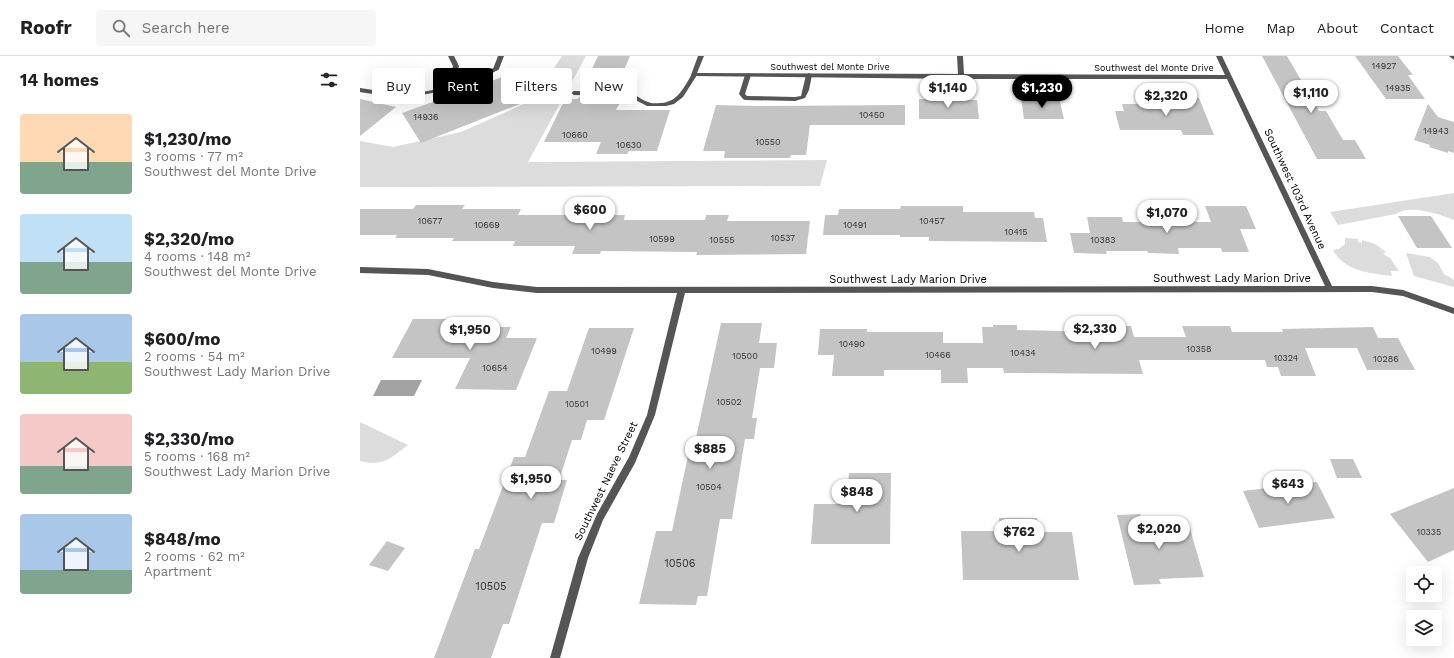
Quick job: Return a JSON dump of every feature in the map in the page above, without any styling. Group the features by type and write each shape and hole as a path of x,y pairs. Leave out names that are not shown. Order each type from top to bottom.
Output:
{"street":[{"path":"451,56 456,66 455,68"},
{"path":"493,70 496,69 501,56"},
{"path":"574,93 628,94 635,96 646,104 672,104 685,92 694,75 700,56"},
{"path":"960,56 961,76"},
{"name":"Southwest 103rd Avenue","path":"1219,56 1330,289"},
{"name":"Southwest del Monte Drive","path":"694,75 1229,77"},
{"path":"748,75 742,94 745,98 795,100 803,97 809,76"},
{"path":"360,90 382,94 413,95 433,90"},
{"name":"Southwest Lady Marion Drive","path":"360,270 428,272 493,285 537,290 1372,289 1403,293 1454,311"},
{"name":"Southwest Naeve Street","path":"555,658 583,558 600,517 632,460 651,415 682,289"}],"shaded area":[{"path":"562,56 586,56 572,82 572,68 554,68"},
{"path":"524,104 560,104 528,162 827,160 820,186 360,187 360,141 393,147 461,132"},
{"path":"1454,193 1454,220 1424,211 1408,210 1396,214 1338,225 1330,212"},
{"path":"1345,238 1358,239 1358,242 1362,243 1362,240 1375,244 1386,252 1383,254 1390,258 1399,271 1391,271 1392,276 1375,274 1359,270 1344,263 1333,250 1339,249 1345,244"},
{"path":"1406,253 1430,257 1438,263 1444,274 1454,280 1454,287 1414,276"},
{"path":"381,380 422,380 414,396 373,396"},
{"path":"360,422 408,445 391,457 380,462 368,463 360,461"}],"building":[{"path":"598,56 630,56 625,68 592,68"},
{"path":"1262,56 1287,56 1319,111 1326,111 1343,140 1355,140 1366,159 1317,159"},
{"path":"1355,56 1398,56 1413,75 1408,75 1425,99 1386,99"},
{"path":"501,77 501,104 520,104 421,143 402,113 433,102 433,104 493,104 493,80"},
{"path":"580,97 580,104 619,104 616,110 670,110 657,151 629,151 627,154 596,154 601,142 544,142 563,104 572,104 572,99 578,99"},
{"path":"1021,98 1059,98 1064,119 1024,119"},
{"path":"1169,98 1199,98 1214,135 1183,135 1181,130 1120,130 1115,111 1124,111 1122,104 1171,104"},
{"path":"360,99 372,102 372,104 382,104 396,107 360,136"},
{"path":"919,99 977,100 979,119 919,119"},
{"path":"1428,104 1438,117 1454,122 1454,153 1448,151 1448,153 1429,147 1430,145 1414,140"},
{"path":"716,105 905,105 905,125 810,125 806,155 791,155 790,158 724,158 725,151 703,151"},
{"path":"416,205 465,205 462,209 521,209 518,215 625,215 624,220 705,220 706,215 729,215 727,221 810,221 806,254 696,255 697,252 601,251 600,254 572,254 575,246 513,246 515,241 452,241 454,238 395,238 397,235 360,235 360,209 413,209"},
{"path":"901,206 963,206 963,212 1034,212 1035,218 1043,218 1047,242 929,241 929,237 900,237 900,235 823,235 825,215 838,215 839,209 900,209"},
{"path":"1205,206 1246,206 1256,229 1240,229 1249,252 1222,252 1221,248 1178,248 1179,254 1148,253 1147,251 1106,251 1107,254 1074,253 1070,233 1090,233 1087,217 1122,217 1123,222 1211,222"},
{"path":"1398,216 1431,216 1452,248 1417,248"},
{"path":"413,319 476,319 473,327 511,327 506,338 537,338 516,390 455,389 470,358 392,358"},
{"path":"721,323 762,323 759,343 777,343 774,368 760,368 752,418 757,418 754,439 745,439 732,519 720,519 707,596 698,596 696,605 639,604 656,531 672,531 688,456 692,456"},
{"path":"993,325 1017,325 1017,330 1063,331 1104,331 1103,326 1131,326 1134,337 1186,337 1182,326 1230,326 1232,332 1283,332 1282,329 1373,327 1378,338 1398,338 1415,370 1367,370 1357,348 1305,348 1316,376 1281,376 1278,367 1267,367 1265,360 1139,360 1143,374 1004,373 1003,368 967,368 968,383 941,383 941,370 884,370 884,376 832,376 834,355 818,355 820,329 867,329 867,332 943,332 943,343 983,343 982,327 993,327"},
{"path":"589,328 634,328 604,420 587,420 581,440 572,440 559,480 567,480 554,523 542,523 509,624 503,624 491,658 434,658 475,549 479,549 514,457 525,457 549,391 567,391"},
{"path":"1330,459 1353,459 1362,478 1337,478"},
{"path":"849,473 891,473 890,544 811,544 814,504 847,504"},
{"path":"1317,482 1335,518 1259,528 1243,491"},
{"path":"1454,488 1454,550 1428,562 1390,514"},
{"path":"1140,514 1143,524 1188,522 1204,577 1159,579 1161,584 1134,585 1117,515"},
{"path":"999,518 1037,518 1039,532 1072,532 1079,580 963,580 961,531 1000,531"},
{"path":"387,541 405,548 388,571 369,565"}]}
